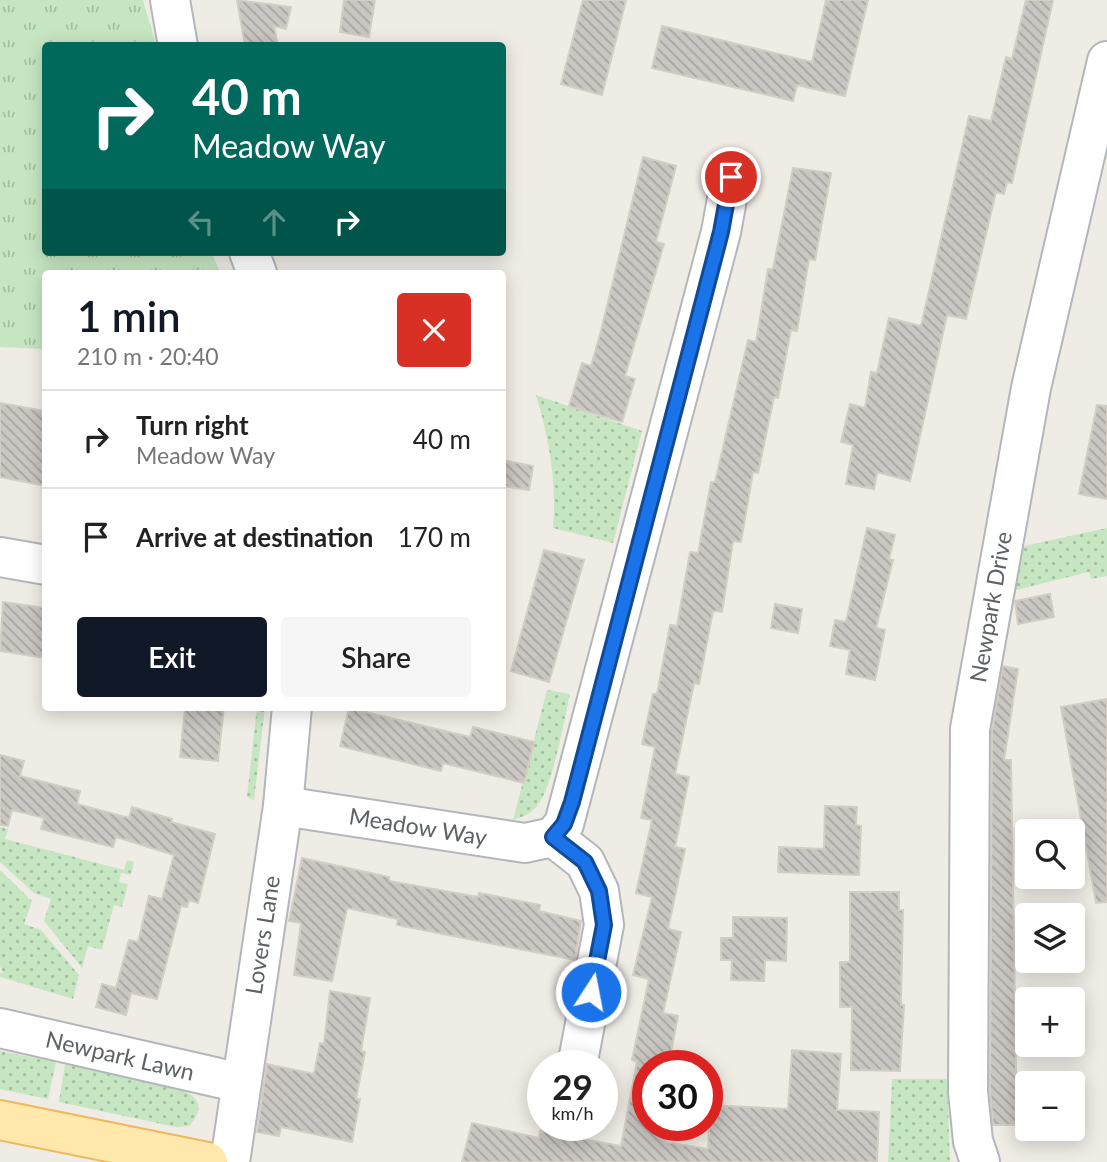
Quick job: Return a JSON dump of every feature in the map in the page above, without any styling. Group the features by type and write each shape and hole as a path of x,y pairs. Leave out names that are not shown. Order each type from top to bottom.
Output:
{"main road":[{"path":"0,1120 129,1154 208,1162"}],"street":[{"path":"170,0 176,42"},
{"name":"Newpark Drive","path":"980,1162 973,1141 968,1092 970,729 1031,388 1107,61"},
{"path":"580,1050 604,925 599,891 585,862 553,837 564,824 572,802 718,245 731,177"},
{"path":"0,556 42,564"},
{"name":"Lovers Lane","path":"230,1162 283,806 292,711"},
{"name":"Meadow Way","path":"283,806 525,844 553,837"},
{"name":"Newpark Lawn","path":"0,1028 241,1083"}],"green space":[{"path":"0,0 143,0 155,42 42,42 42,256 213,256 220,270 42,270 42,349 0,347"},
{"path":"536,395 642,431 613,543 553,528 551,461"},
{"path":"1107,528 1107,576 1091,579 1089,572 1008,592 1015,548"},
{"path":"547,690 570,694 557,753 543,797 532,811 513,820"},
{"path":"257,711 265,711 254,800 247,797"},
{"path":"0,827 8,829 5,839 124,870 127,860 134,862 131,875 121,873 119,882 128,884 122,907 114,905 102,950 88,946 82,968 44,921 51,899 34,893 0,862"},
{"path":"0,870 32,901 24,924 41,930 79,975 73,999 0,977 0,973 3,973 0,966"},
{"path":"0,1051 56,1062 48,1099 0,1089"},
{"path":"65,1064 183,1090 197,1101 197,1115 189,1126 176,1127 59,1102"},
{"path":"892,1079 947,1079 950,1162 888,1162"}],"building":[{"path":"237,0 291,7 286,29 274,26 277,42 244,42"},
{"path":"344,0 375,0 369,37 340,32"},
{"path":"583,0 626,0 602,95 561,84"},
{"path":"826,0 868,0 845,96 797,85 793,101 652,68 662,26 812,62"},
{"path":"1026,0 1053,0 1012,183 1007,182 1004,194 996,192 966,319 947,315 910,481 877,472 874,489 846,484 853,445 841,442 850,404 865,408 871,372 877,373 889,318 921,326 969,116 991,121 1006,57 1012,59"},
{"path":"643,157 676,166 656,242 664,244 625,376 635,379 622,422 569,406 582,363 591,366"},
{"path":"793,168 831,173 815,260 809,259 797,331 791,330 778,398 774,397 758,473 753,472 741,542 733,541 722,612 713,611 699,684 694,683 675,774 689,777 675,847 685,849 668,929 681,932 663,1013 678,1016 671,1050 634,1050 649,979 633,975 652,897 636,893 652,820 641,818 655,747 642,744 653,694 657,694 670,625 677,626 690,552 698,553 711,482 715,482 748,340 756,342 768,269 773,269"},
{"path":"0,403 42,410 42,485 0,477"},
{"path":"1097,405 1107,406 1107,499 1079,494"},
{"path":"506,461 533,466 529,490 506,487"},
{"path":"867,528 895,535 889,559 893,560 876,628 885,630 875,680 846,674 850,650 830,646 835,620 846,622"},
{"path":"544,550 584,560 549,682 511,671"},
{"path":"1050,594 1054,617 1018,624 1015,601"},
{"path":"3,602 42,607 42,657 0,651"},
{"path":"775,604 802,609 798,633 771,628"},
{"path":"1003,666 1018,669 1004,760 1011,760 1015,1125 993,1125 990,1091 992,731"},
{"path":"1107,699 1107,902 1096,903 1085,841 1085,819 1081,819 1061,707"},
{"path":"185,711 224,711 218,761 180,757"},
{"path":"348,711 362,711 470,737 473,727 534,742 524,783 443,763 441,771 340,746"},
{"path":"0,755 24,761 20,776 80,791 77,804 129,818 132,807 172,819 171,822 215,834 198,903 189,900 187,907 181,906 157,999 131,993 126,1015 96,1007 102,984 116,988 129,940 138,942 149,896 162,899 174,855 116,837 113,847 41,829 44,818 12,810 8,826 0,825"},
{"path":"825,806 857,807 856,825 861,826 859,875 778,872 779,847 824,849"},
{"path":"302,858 389,877 389,881 478,897 479,893 540,905 539,911 581,921 575,960 397,925 398,919 347,908 332,981 294,975 301,923 289,921"},
{"path":"850,892 899,892 899,910 903,910 901,1005 904,1005 900,1071 851,1070 852,1007 840,1007 840,962 850,962"},
{"path":"733,917 787,918 786,961 765,960 764,981 731,980 732,960 721,960 721,938 733,938"},
{"path":"330,991 370,998 361,1051 365,1052 356,1099 360,1099 352,1142 281,1127 279,1136 257,1132 267,1064 314,1074 320,1043 324,1044"},
{"path":"792,1050 841,1054 837,1110 879,1112 877,1162 462,1162 472,1123 527,1135 527,1141 594,1141 621,1146 632,1088 632,1141 665,1141 708,1149 708,1141 723,1141 723,1106 788,1109"}],"route":[{"path":"591,992 604,925 599,891 585,862 553,837 564,824 572,802 721,232 731,177"}]}
